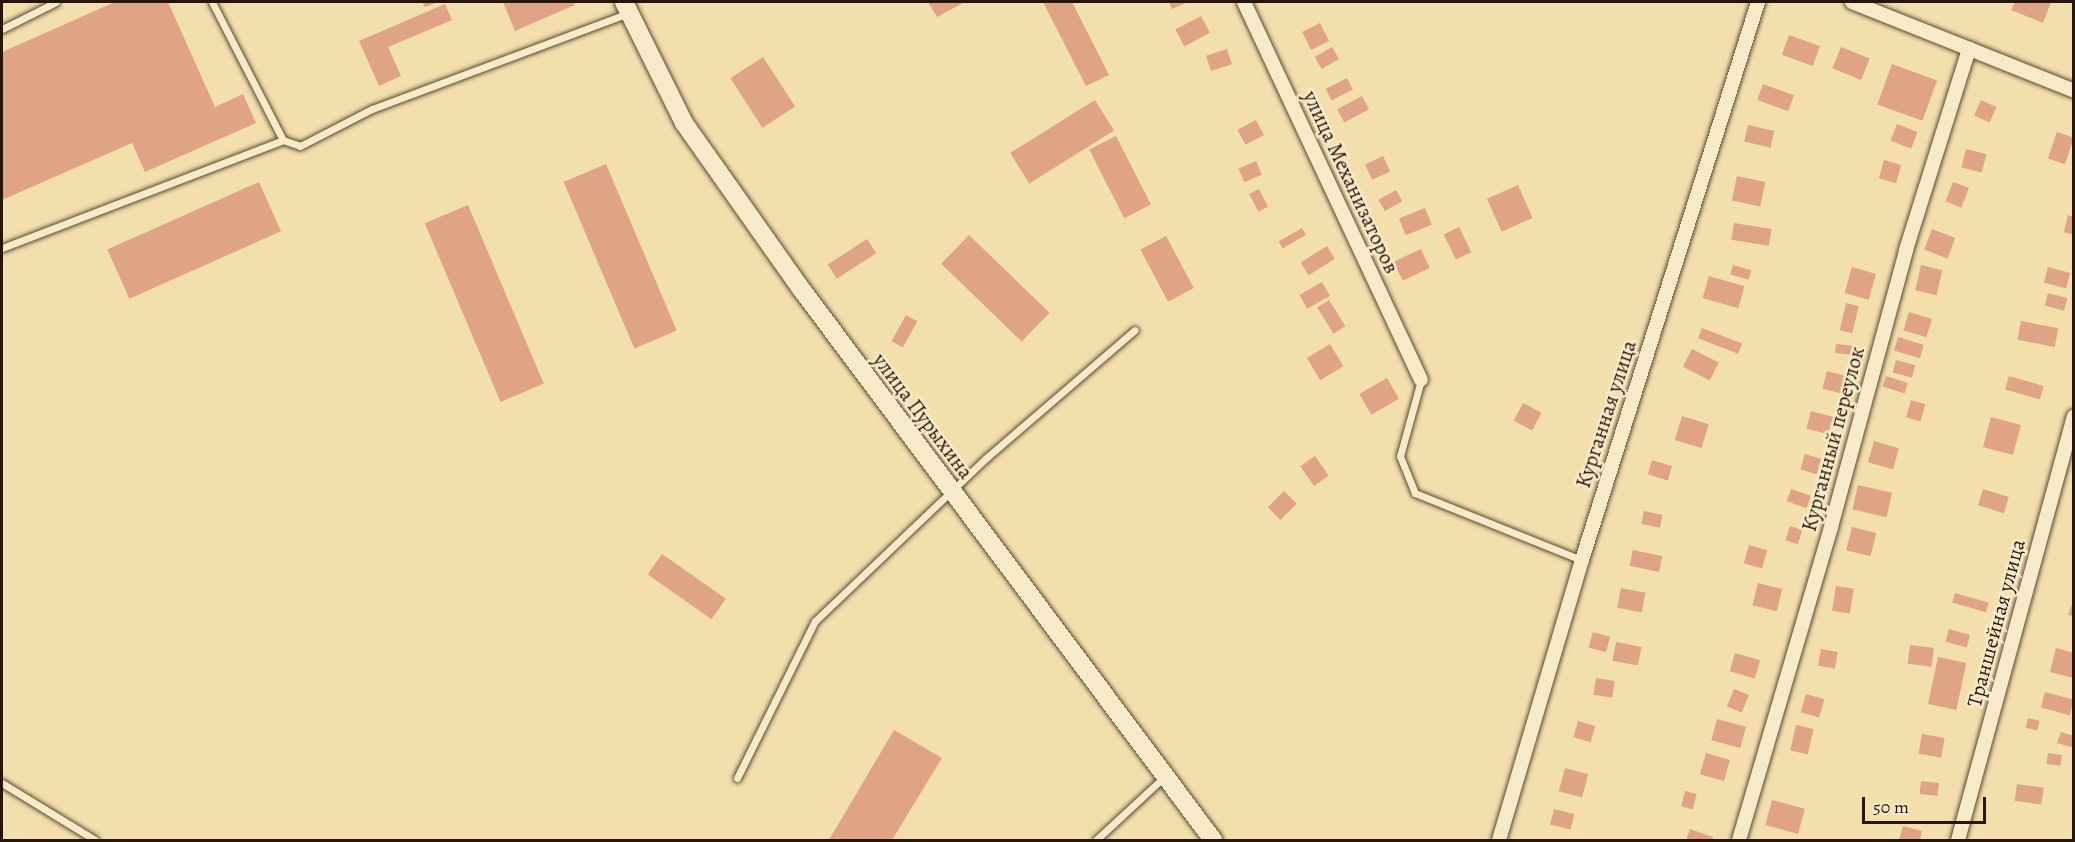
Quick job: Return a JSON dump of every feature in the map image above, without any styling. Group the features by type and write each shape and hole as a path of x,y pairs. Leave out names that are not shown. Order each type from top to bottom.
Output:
{"street":[{"name":"улица Механизаторов","path":"1244,2 1421,380"},
{"name":"Курганная улица","path":"1499,840 1582,560 1758,2"},
{"path":"1852,2 2073,90"},
{"name":"улица Пурыхина","path":"626,7 684,123 802,290 1213,840"},
{"name":"Курганный переулок","path":"1739,840 1831,527 1906,250 1969,49"},
{"name":"Траншейная улица","path":"1958,840 2073,417"}],"lane":[{"path":"2,29 57,2"},
{"path":"212,2 283,141"},
{"path":"2,248 283,141 300,146 372,109 626,7"},
{"path":"737,778 814,621 952,491 1135,330"},
{"path":"1421,380 1400,456 1415,493 1582,560"},
{"path":"1096,840 1165,776"},
{"path":"2,783 95,840"}],"building":[{"path":"115,2 168,2 215,107 243,94 256,123 145,172 132,143 2,200 2,52"},
{"path":"422,2 438,2 425,7"},
{"path":"503,2 573,2 575,5 515,31"},
{"path":"928,2 965,2 937,17"},
{"path":"1043,2 1072,2 1109,75 1086,86"},
{"path":"1169,2 1188,2 1172,9"},
{"path":"2015,2 2051,2 2043,23 2011,10"},
{"path":"445,4 452,20 388,47 401,76 379,86 359,41"},
{"path":"1201,16 1210,33 1184,46 1175,30"},
{"path":"1320,23 1329,41 1311,50 1302,32"},
{"path":"1789,35 1820,46 1813,66 1782,55"},
{"path":"1332,47 1339,59 1322,69 1315,57"},
{"path":"1841,47 1870,59 1861,80 1832,68"},
{"path":"1227,49 1232,64 1211,71 1206,56"},
{"path":"763,57 795,106 762,128 730,78"},
{"path":"1892,64 1937,80 1922,121 1877,104"},
{"path":"1347,78 1353,90 1332,100 1326,89"},
{"path":"1763,84 1794,95 1788,111 1757,100"},
{"path":"1362,96 1369,109 1344,122 1337,109"},
{"path":"1095,100 1114,131 1029,184 1010,153"},
{"path":"1981,100 1997,107 1990,122 1974,116"},
{"path":"1256,120 1264,135 1245,145 1237,130"},
{"path":"1897,124 1918,132 1911,149 1891,141"},
{"path":"1748,125 1774,131 1770,148 1744,142"},
{"path":"2057,132 2074,138 2065,164 2048,158"},
{"path":"1116,136 1151,205 1124,218 1089,150"},
{"path":"1966,149 1986,154 1982,173 1961,167"},
{"path":"1383,156 1390,171 1372,180 1365,164"},
{"path":"1884,160 1901,165 1896,183 1879,178"},
{"path":"1256,161 1262,175 1244,182 1239,168"},
{"path":"606,164 677,331 634,349 564,182"},
{"path":"1737,176 1765,182 1760,206 1732,200"},
{"path":"259,182 281,231 129,299 107,250"},
{"path":"1953,182 1969,188 1961,208 1945,202"},
{"path":"1518,185 1533,218 1502,232 1487,199"},
{"path":"1259,189 1268,207 1258,212 1249,194"},
{"path":"1396,190 1402,201 1385,211 1379,200"},
{"path":"468,205 544,384 501,402 425,223"},
{"path":"1425,208 1432,225 1406,235 1399,218"},
{"path":"2068,215 2074,217 2074,235 2064,232"},
{"path":"1734,223 1772,229 1769,246 1731,240"},
{"path":"1459,227 1471,252 1456,260 1444,234"},
{"path":"1302,228 1306,235 1283,248 1279,242"},
{"path":"1932,229 1955,238 1947,258 1924,250"},
{"path":"969,235 1050,313 1022,342 941,264"},
{"path":"1166,236 1194,288 1168,302 1140,250"},
{"path":"867,239 876,253 837,279 828,265"},
{"path":"1327,246 1335,259 1309,275 1301,262"},
{"path":"1421,249 1430,268 1403,281 1394,262"},
{"path":"1733,265 1751,270 1749,280 1730,275"},
{"path":"1921,265 1942,270 1937,295 1915,290"},
{"path":"1852,267 1876,274 1869,300 1845,293"},
{"path":"2048,267 2070,273 2066,288 2044,282"},
{"path":"1709,276 1745,286 1738,308 1703,298"},
{"path":"1322,282 1330,296 1307,309 1299,295"},
{"path":"2048,293 2067,298 2064,311 2045,306"},
{"path":"1329,300 1345,326 1334,334 1317,307"},
{"path":"1846,303 1859,306 1852,333 1840,330"},
{"path":"1909,312 1932,319 1926,337 1903,330"},
{"path":"906,315 917,321 903,348 891,341"},
{"path":"2021,321 2058,328 2055,347 2017,340"},
{"path":"1702,328 1742,343 1738,354 1698,338"},
{"path":"1898,337 1924,345 1920,358 1894,350"},
{"path":"1330,344 1343,366 1320,380 1307,358"},
{"path":"1836,344 1855,346 1854,355 1835,353"},
{"path":"1692,349 1719,363 1710,380 1683,367"},
{"path":"1896,360 1915,365 1912,378 1893,373"},
{"path":"1827,371 1846,376 1842,394 1822,388"},
{"path":"1886,376 1908,383 1904,394 1883,386"},
{"path":"2009,376 2044,386 2040,399 2005,389"},
{"path":"1387,378 1399,399 1371,415 1359,394"},
{"path":"1911,400 1925,404 1920,421 1906,417"},
{"path":"1523,403 1542,413 1532,431 1514,421"},
{"path":"1811,411 1833,417 1829,434 1806,428"},
{"path":"1682,416 1709,424 1701,448 1675,440"},
{"path":"1991,417 2021,425 2013,455 1983,447"},
{"path":"1874,441 1899,448 1893,469 1868,462"},
{"path":"1805,454 1821,459 1817,474 1800,469"},
{"path":"1315,456 1329,476 1314,486 1300,466"},
{"path":"1652,460 1672,466 1668,480 1648,474"},
{"path":"1858,485 1892,493 1886,517 1852,509"},
{"path":"1791,489 1811,496 1807,508 1787,501"},
{"path":"1983,489 2009,497 2004,513 1978,505"},
{"path":"1284,491 1297,504 1280,520 1268,507"},
{"path":"1644,511 1663,515 1660,528 1641,524"},
{"path":"1790,526 1802,530 1798,544 1785,540"},
{"path":"1852,527 1876,533 1870,556 1846,550"},
{"path":"1749,545 1767,550 1762,569 1744,563"},
{"path":"1633,550 1662,556 1659,572 1630,566"},
{"path":"662,554 726,599 712,619 648,574"},
{"path":"1758,583 1782,589 1777,611 1752,605"},
{"path":"1836,586 1854,589 1850,614 1832,611"},
{"path":"1621,588 1646,593 1642,612 1617,608"},
{"path":"1955,593 1989,603 1986,612 1952,603"},
{"path":"2074,599 2074,616 2068,615"},
{"path":"1949,629 1970,635 1967,648 1945,641"},
{"path":"1593,632 1610,637 1606,652 1589,647"},
{"path":"1616,642 1642,647 1638,666 1612,661"},
{"path":"1910,645 1934,648 1932,667 1908,664"},
{"path":"2056,648 2074,653 2074,678 2050,672"},
{"path":"1821,649 1838,652 1835,669 1818,666"},
{"path":"1735,653 1760,660 1755,678 1730,671"},
{"path":"1938,657 1966,663 1956,710 1928,704"},
{"path":"1596,678 1615,681 1612,698 1593,695"},
{"path":"1734,689 1749,695 1742,713 1727,707"},
{"path":"2045,692 2074,700 2070,715 2041,707"},
{"path":"1806,694 1824,699 1819,718 1801,712"},
{"path":"2028,718 2040,721 2037,731 2026,728"},
{"path":"1717,719 1746,727 1740,748 1711,740"},
{"path":"1578,721 1595,726 1591,742 1573,737"},
{"path":"1796,725 1814,729 1808,754 1790,750"},
{"path":"894,730 942,758 892,840 829,840"},
{"path":"2061,732 2074,736 2074,748 2057,743"},
{"path":"1922,734 1945,738 1941,758 1919,754"},
{"path":"1706,753 1730,760 1724,781 1700,774"},
{"path":"2048,753 2062,755 2060,766 2046,764"},
{"path":"1565,768 1588,774 1582,797 1559,791"},
{"path":"1921,781 1939,783 1938,796 1920,794"},
{"path":"2017,784 2044,788 2041,805 2015,801"},
{"path":"1685,791 1697,794 1693,809 1681,807"},
{"path":"1772,800 1805,809 1798,834 1765,825"},
{"path":"1554,809 1574,814 1571,830 1550,825"},
{"path":"1903,826 1922,831 1920,840 1899,840"},
{"path":"1690,829 1713,837 1712,840 1686,840"}]}
